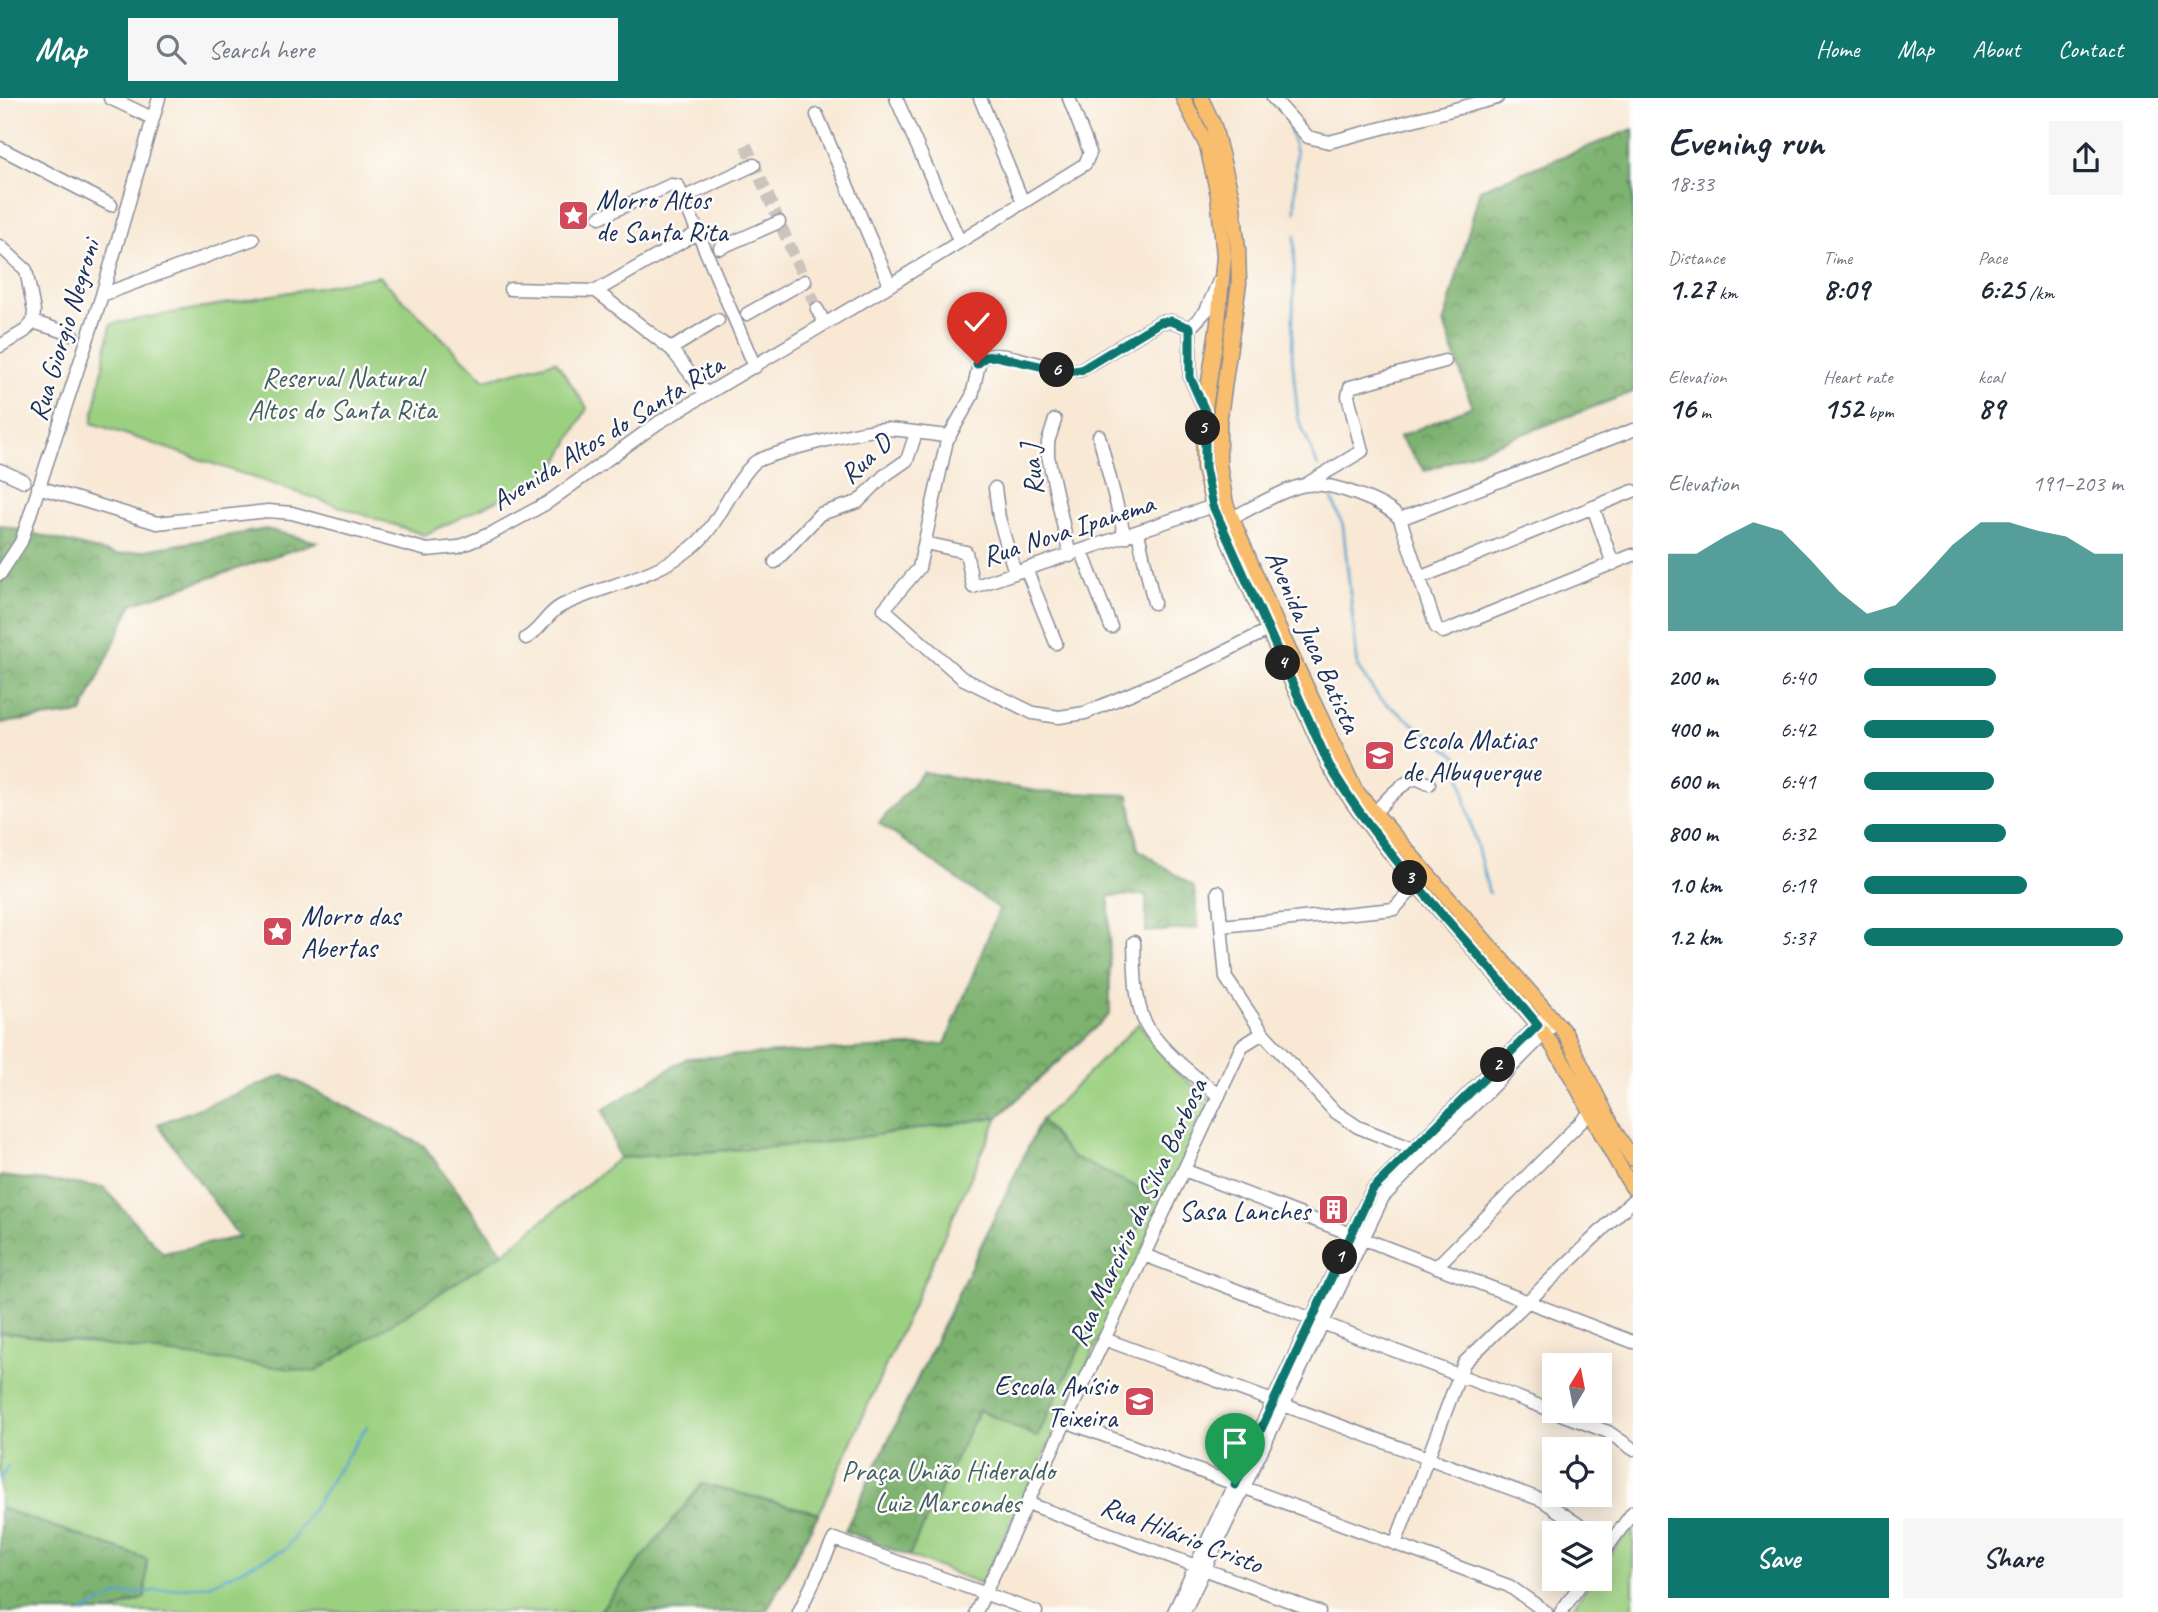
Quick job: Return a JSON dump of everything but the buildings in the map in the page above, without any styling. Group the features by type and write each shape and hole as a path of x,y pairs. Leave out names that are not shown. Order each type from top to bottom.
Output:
{"main road":[{"name":"Avenida Juca Batista","path":"1183,98 1207,146 1217,195 1223,270 1205,411 1205,468 1213,506 1329,765 1348,798 1416,885 1547,1024 1565,1033 1617,1135 1633,1159"},
{"name":"Avenida Juca Batista","path":"1201,98 1214,126 1232,198 1239,283 1219,423 1219,464 1232,518 1277,625 1355,790 1547,1024 1607,1149 1633,1188"},
{"path":"1223,270 1232,272 1239,283"},
{"path":"1208,387 1227,373"}],"street":[{"path":"110,98 152,118"},
{"name":"Rua Giorgio Negroni","path":"0,572 21,542 102,295 159,98"},
{"path":"895,98 959,240"},
{"path":"981,98 1023,200"},
{"name":"Avenida Altos do Santa Rita","path":"38,487 157,523 207,520 268,511 292,513 427,550 443,551 492,533 547,503 606,458 702,397 1085,164 1090,157 1069,98"},
{"path":"1273,98 1308,137 1329,142 1497,98"},
{"path":"817,115 890,285"},
{"path":"0,148 111,205"},
{"path":"683,198 754,165"},
{"path":"600,217 671,185 678,186 755,367"},
{"path":"720,248 779,222"},
{"path":"510,289 596,291 697,233"},
{"path":"102,295 254,239"},
{"path":"0,246 26,270 34,311 33,322 25,331 0,346"},
{"path":"1205,411 1190,377 1190,328 1206,311 1223,270"},
{"path":"747,314 805,281"},
{"path":"596,291 671,349 702,397"},
{"path":"817,309 825,324"},
{"path":"671,349 718,320"},
{"path":"1190,328 1171,321 1160,322 1081,370 1066,372 1021,360 985,357 977,364 972,396 950,436 919,568 884,609 962,678 1033,713 1059,717 1084,713 1198,665 1268,630"},
{"path":"33,322 72,334"},
{"path":"1232,518 1305,485 1362,451 1348,396 1350,387 1445,361"},
{"path":"1190,377 1195,385 1208,387"},
{"name":"Rua J","path":"1055,420 1048,442 1048,456 1076,554 1111,627"},
{"path":"526,638 542,626 558,607 605,586 656,570 681,557 699,542 756,461 885,429 950,436"},
{"path":"1400,519 1633,430"},
{"name":"Rua D","path":"775,562 820,514 858,502 884,476 907,460 916,433"},
{"path":"1099,436 1154,603"},
{"path":"0,470 24,481"},
{"path":"1305,485 1321,485 1391,508 1400,519 1436,627 1443,632 1633,555"},
{"path":"995,488 999,518 1020,571 1056,643"},
{"path":"1419,578 1633,491"},
{"name":"Rua Nova Ipanema","path":"925,543 967,552 973,587 1213,506"},
{"path":"1593,507 1613,564"},
{"path":"1373,814 1380,803 1397,792 1403,784 1418,778 1429,784"},
{"path":"1221,926 1394,909 1416,885"},
{"path":"1218,892 1226,978 1263,1033 1334,1111 1358,1127 1419,1151"},
{"path":"1134,942 1135,984 1144,1019 1181,1067 1219,1096"},
{"path":"1174,1612 1200,1568 1318,1322 1355,1237 1419,1151 1547,1024"},
{"name":"Rua Marcírio da Silva Barbosa","path":"976,1612 1242,1046 1263,1033"},
{"path":"1436,1267 1590,1113"},
{"path":"1184,1170 1633,1342"},
{"path":"1395,1544 1430,1459 1464,1363 1633,1200"},
{"path":"1144,1255 1608,1432 1633,1449"},
{"path":"1104,1339 1542,1500 1573,1521"},
{"path":"1065,1421 1509,1586 1546,1612"},
{"name":"Rua Hilário Cristo","path":"1027,1503 1319,1612"},
{"path":"1612,1534 1633,1512"},
{"path":"799,1612 834,1539 1036,1612"},
{"path":"1184,1612 1200,1568"},
{"path":"1561,1612 1576,1591"}],"green space":[{"path":"1633,129 1633,392 1425,471 1399,437 1472,406 1444,323 1480,189"},
{"name":"Reserval Natural Altos do Santa Rita","path":"379,276 485,380 556,361 587,408 551,475 424,535 92,423 111,324"},
{"path":"0,525 117,555 266,529 317,542 132,604 82,713 0,723"},
{"path":"923,772 1042,792 1129,795 1138,849 1194,887 1199,928 1146,932 1146,895 1109,896 1110,1014 998,1117 814,1144 619,1158 603,1110 687,1058 945,1044 999,909 879,823"},
{"name":"Praça União Hideraldo Luiz Marcondes","path":"1139,1023 1174,1070 1213,1101 982,1584 845,1531 1041,1120"},
{"path":"284,1075 424,1146 503,1253 315,1372 0,1332 0,1176 103,1187 163,1253 239,1237 158,1124"},
{"path":"998,1117 819,1513 702,1484 599,1612 112,1612 145,1597 147,1559 0,1508 0,1332 315,1371 503,1253 619,1158 814,1144"},
{"path":"1041,1120 1071,1156 1154,1195 1037,1437 979,1410 909,1556 845,1531"},
{"path":"702,1484 819,1513 766,1612 599,1612"},
{"path":"0,1508 147,1559 145,1597 112,1612 0,1612"},
{"path":"1633,1522 1633,1612 1569,1612 1584,1591 1612,1591 1612,1552"}],"waterway":[{"path":"1288,122 1296,153 1295,212"},
{"path":"1295,236 1292,356 1298,418 1318,466"},
{"path":"1332,499 1343,526 1358,668 1379,698 1458,757 1466,803 1489,893"},
{"path":"83,1612 117,1595 209,1585 286,1549 367,1426"},
{"path":"0,1481 8,1466"}],"tunnel":[{"path":"746,145 817,309"}],"place":[{"name":"Morro Altos de Santa Rita","path":"573,215"},
{"name":"Escola Matias de Albuquerque","path":"1379,755"},
{"name":"Morro das Abertas","path":"278,931"},
{"name":"Sasa Lanches","path":"1333,1210"},
{"name":"Escola Anísio Teixeira","path":"1140,1401"}],"route":[{"path":"977,364 980,359 996,356 1066,372 1081,370 1160,322 1171,321 1190,328 1190,377 1192,388 1205,411 1205,468 1213,506 1329,765 1348,798 1416,885 1493,970 1538,1025 1372,1190 1349,1234 1313,1321 1235,1485"}]}
